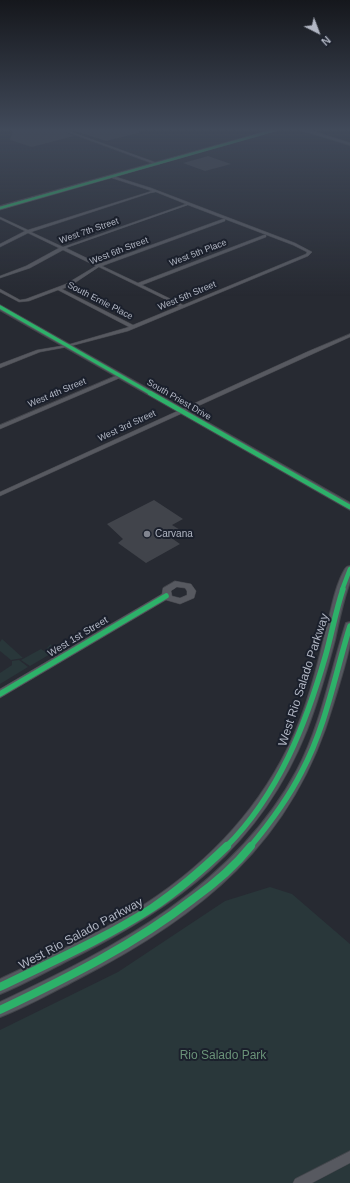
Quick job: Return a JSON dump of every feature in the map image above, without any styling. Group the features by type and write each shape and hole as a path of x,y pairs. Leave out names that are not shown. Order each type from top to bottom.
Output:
{"main road":[{"path":"0,208 83,185"},
{"name":"South Priest Drive","path":"0,307 350,507"},
{"name":"West Rio Salado Parkway","path":"0,987 125,924 164,900 200,872 249,820 271,790 283,770 302,729 350,568"},
{"path":"0,1010 72,975 154,929 182,910 211,886 247,850 284,803 309,757 322,721 350,626"}],"street":[{"path":"135,185 180,200 296,246"},
{"path":"143,188 265,236 296,246"},
{"path":"0,246 29,231 150,192 171,197"},
{"path":"180,200 186,206"},
{"name":"West 7th Street","path":"0,277 28,267 63,248 186,206"},
{"path":"217,215 224,220"},
{"path":"0,218 101,265 137,285 182,306"},
{"name":"West 6th Street","path":"0,290 19,301 23,301 59,289 101,265 224,220"},
{"path":"256,229 265,236"},
{"name":"West 5th Place","path":"137,285 265,236"},
{"name":"West 5th Street","path":"0,366 110,335 133,327 307,255 310,252 296,246"},
{"name":"South Ernie Place","path":"59,289 133,327"},
{"name":"West 3rd Street","path":"0,494 350,335"},
{"name":"West 4th Street","path":"0,427 120,376"},
{"name":"West 1st Street","path":"0,694 166,596"},
{"path":"299,1183 350,1157"}],"green space":[{"path":"2,639 23,658 11,660 0,651 0,642"},
{"path":"51,644 52,649 57,650 30,666 21,660 41,649 44,651"},
{"path":"19,660 28,667 0,684 0,673 12,665 12,661"},
{"name":"Rio Salado Park","path":"270,887 292,894 350,944 350,1183 0,1183 0,1030 118,972 225,901"}],"building":[{"name":"Carvana","path":"154,500 183,519 172,525 182,531 170,537 180,544 146,563 118,543 123,539 107,524"}],"cycle path":[{"path":"0,208 81,185"},
{"path":"0,307 350,507"},
{"path":"0,987 109,933 153,907 180,888 206,866 230,843 252,817 271,790 287,761 301,730 316,686 346,578 350,569"},
{"path":"0,694 166,596"},
{"path":"0,1010 88,967 172,916 210,886 246,852 276,815 302,772 310,755 323,719 350,626"}],"place":[{"name":"Carvana","path":"147,534"}]}
